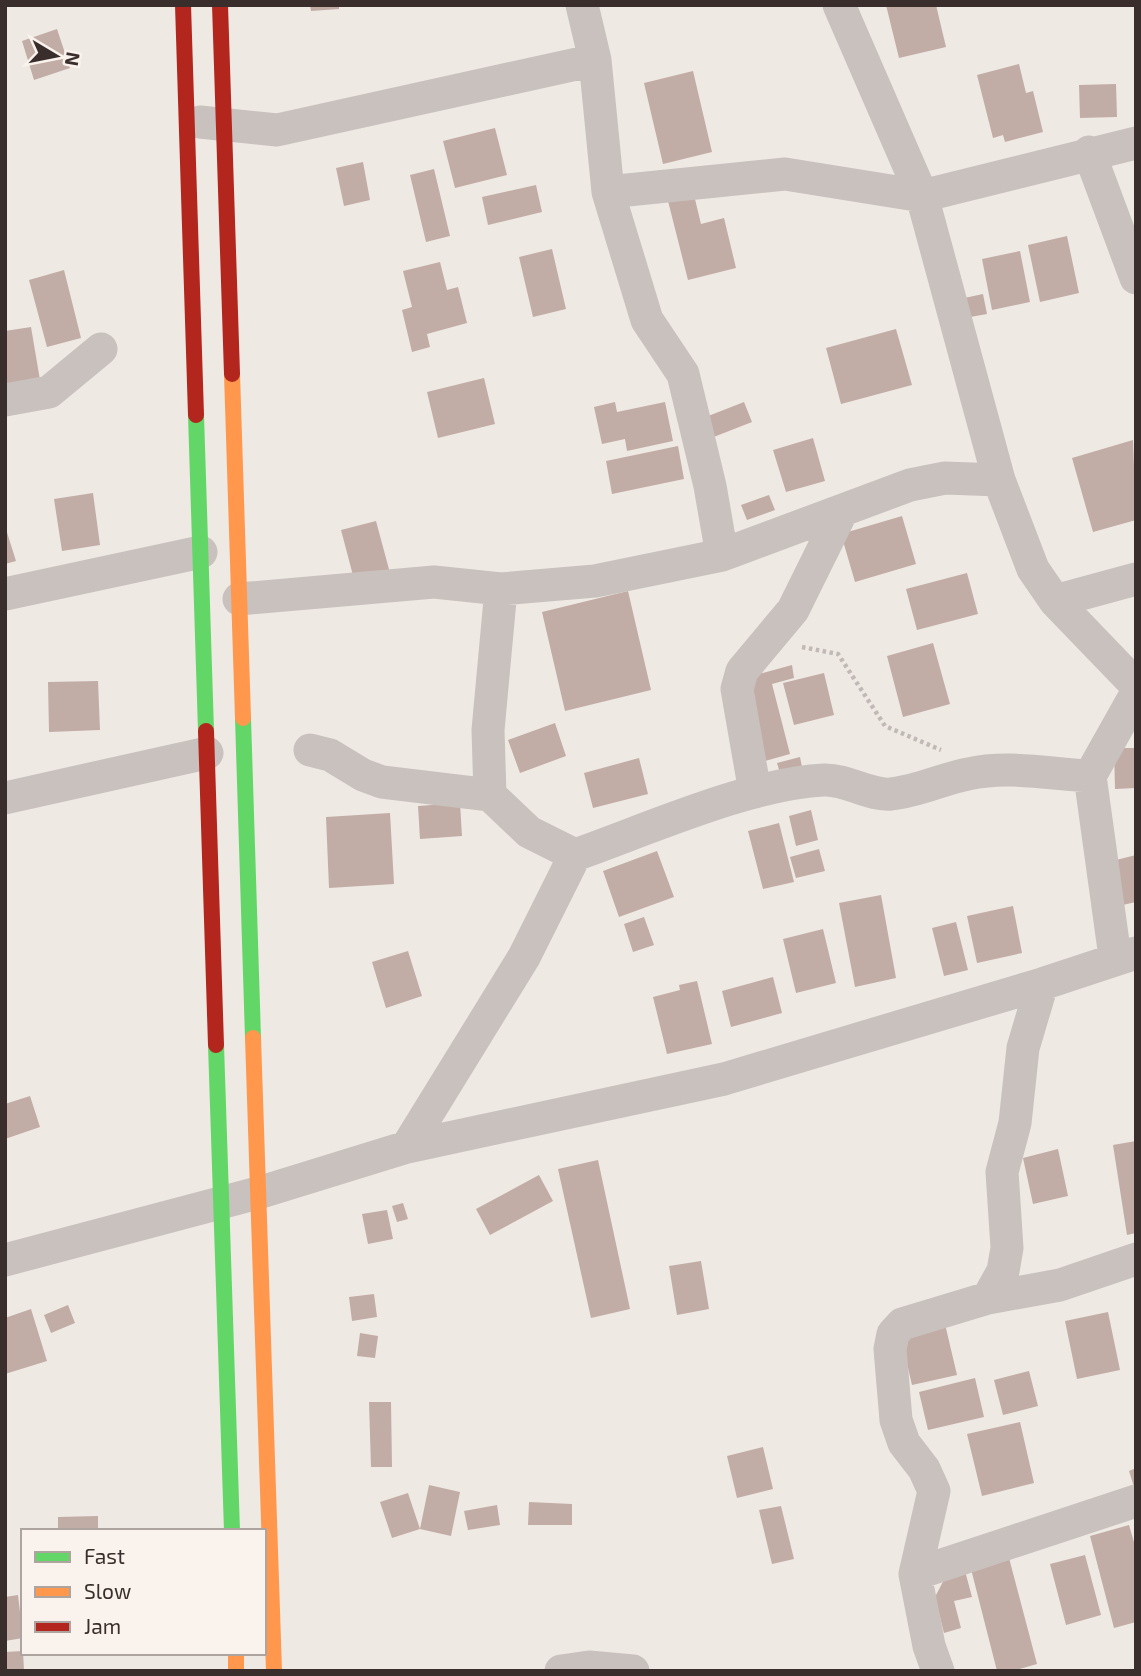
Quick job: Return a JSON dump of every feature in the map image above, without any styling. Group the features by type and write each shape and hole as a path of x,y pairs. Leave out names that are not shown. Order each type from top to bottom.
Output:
{"main road":[{"path":"184,5 232,1529"},
{"path":"220,5 274,1671"}],"street":[{"path":"582,5 595,60 608,192 648,320 683,374 710,486 722,555"},
{"path":"839,5 922,196 999,480 1033,569 1055,601 1136,685"},
{"path":"188,120 277,130 595,60"},
{"path":"608,192 785,174 922,196 1089,152 1136,143"},
{"path":"1089,152 1136,278"},
{"path":"5,400 49,392 101,349"},
{"path":"239,599 435,582 501,589 595,581 722,555 910,485 945,478 999,480"},
{"path":"755,792 737,689 742,671 793,610 842,511"},
{"path":"5,594 201,552"},
{"path":"1055,601 1136,579"},
{"path":"490,795 488,730 501,589"},
{"path":"5,1260 221,1204 407,1147 724,1079 1042,984 1126,955 1090,776 1136,694"},
{"path":"310,750 330,755 363,775 382,782 490,795 529,832 575,855"},
{"path":"5,798 207,753"},
{"path":"407,1147 524,957 575,855 755,792 824,780 844,782 887,794 917,791 968,774 1002,770 1090,776"},
{"path":"988,1298 1003,1271 1007,1248 1002,1172 1015,1123 1023,1048 1042,984"},
{"path":"937,1671 929,1646 915,1574 934,1492 924,1469 904,1443 896,1420 890,1349 894,1334 902,1324 988,1298 1060,1285 1136,1259"},
{"path":"915,1574 1136,1501"},
{"path":"561,1671 589,1667 633,1671"}],"path":[{"path":"800,647 838,654 885,726 915,742 952,754"}],"building":[{"path":"310,5 339,5 339,9 311,11"},
{"path":"886,5 936,5 946,47 899,58"},
{"path":"57,29 70,68 34,80 22,41"},
{"path":"1019,64 1026,93 1033,91 1043,132 1005,142 1003,135 993,138 977,75"},
{"path":"693,71 712,152 663,164 644,83"},
{"path":"1116,84 1117,117 1080,118 1079,85"},
{"path":"495,128 507,175 455,188 443,141"},
{"path":"363,162 370,200 344,206 336,168"},
{"path":"434,169 450,236 426,242 410,175"},
{"path":"536,185 542,212 488,225 482,197"},
{"path":"694,195 701,224 724,218 736,268 688,280 668,201"},
{"path":"1067,236 1079,293 1040,302 1028,245"},
{"path":"552,249 566,309 533,317 519,257"},
{"path":"1020,251 1030,302 992,310 982,259"},
{"path":"440,262 447,290 458,287 467,323 427,334 430,347 412,352 402,310 412,307 403,271"},
{"path":"64,270 81,338 47,347 29,280"},
{"path":"983,294 987,314 959,319 955,300"},
{"path":"31,327 41,386 5,393 5,331"},
{"path":"896,329 912,385 841,404 826,348"},
{"path":"484,378 495,424 438,438 427,392"},
{"path":"615,402 617,412 665,402 673,441 627,451 625,439 602,444 594,407"},
{"path":"744,402 752,422 706,440 698,420"},
{"path":"813,438 825,481 786,492 773,450"},
{"path":"1133,440 1136,520 1093,532 1072,458"},
{"path":"678,446 684,479 612,494 606,461"},
{"path":"93,493 100,545 62,551 54,499"},
{"path":"769,495 775,510 747,520 741,505"},
{"path":"902,516 916,564 855,582 841,534"},
{"path":"376,521 390,573 355,583 341,530"},
{"path":"5,526 16,561 5,564"},
{"path":"967,573 978,614 917,630 906,589"},
{"path":"628,591 651,690 565,711 542,612"},
{"path":"933,643 950,704 903,717 887,656"},
{"path":"792,665 794,678 772,684 790,754 765,761 744,678"},
{"path":"824,673 834,715 794,725 783,683"},
{"path":"98,681 100,730 49,732 48,682"},
{"path":"555,723 566,756 520,773 508,740"},
{"path":"1114,748 1136,748 1136,788 1115,789"},
{"path":"800,757 802,767 780,773 777,763"},
{"path":"639,758 648,794 593,808 584,773"},
{"path":"460,803 462,836 420,839 418,806"},
{"path":"811,810 818,840 796,846 789,816"},
{"path":"390,813 394,884 329,888 326,817"},
{"path":"779,823 794,882 763,889 748,831"},
{"path":"819,849 825,871 796,878 790,857"},
{"path":"657,851 674,897 619,917 603,871"},
{"path":"1136,855 1136,902 1118,906 1108,862"},
{"path":"881,895 896,978 855,987 839,903"},
{"path":"1013,906 1022,953 977,963 967,916"},
{"path":"644,917 654,945 633,952 624,924"},
{"path":"956,922 968,970 944,976 932,928"},
{"path":"823,929 836,983 796,993 783,939"},
{"path":"408,951 422,996 386,1008 372,962"},
{"path":"773,977 782,1013 731,1027 722,991"},
{"path":"697,981 712,1044 667,1054 653,997 680,990 679,985"},
{"path":"30,1096 40,1127 5,1139 5,1104"},
{"path":"1136,1141 1136,1233 1127,1235 1113,1145"},
{"path":"1058,1149 1068,1196 1033,1204 1023,1158"},
{"path":"598,1160 630,1309 591,1318 558,1169"},
{"path":"539,1175 553,1201 490,1235 476,1209"},
{"path":"403,1203 408,1219 397,1222 392,1206"},
{"path":"387,1210 393,1239 368,1244 362,1214"},
{"path":"701,1261 709,1309 677,1315 669,1266"},
{"path":"374,1294 377,1317 352,1321 349,1297"},
{"path":"68,1305 75,1323 51,1333 44,1315"},
{"path":"31,1309 47,1361 5,1374 5,1318"},
{"path":"1108,1312 1120,1370 1077,1379 1065,1321"},
{"path":"945,1324 957,1375 912,1385 900,1334"},
{"path":"360,1333 378,1336 375,1358 357,1356"},
{"path":"1029,1371 1038,1406 1003,1415 994,1380"},
{"path":"975,1378 984,1417 928,1430 919,1392"},
{"path":"369,1402 391,1402 392,1467 371,1467"},
{"path":"1020,1422 1034,1483 982,1496 967,1434"},
{"path":"763,1447 773,1489 737,1498 727,1456"},
{"path":"1136,1468 1136,1490 1135,1490 1129,1471"},
{"path":"429,1485 460,1492 451,1536 420,1529"},
{"path":"408,1493 420,1529 392,1538 380,1502"},
{"path":"529,1502 572,1504 572,1525 528,1525"},
{"path":"497,1505 500,1525 468,1530 464,1511"},
{"path":"781,1506 794,1559 772,1564 759,1510"},
{"path":"98,1516 98,1529 58,1529 58,1517"},
{"path":"1129,1525 1136,1549 1136,1622 1114,1628 1090,1536"},
{"path":"1085,1555 1101,1615 1066,1625 1050,1564"},
{"path":"1009,1558 1037,1664 1012,1671 997,1671 971,1569"},
{"path":"965,1571 972,1597 954,1601 961,1628 944,1633 935,1597 946,1576"},
{"path":"18,1595 21,1638 5,1641 5,1597"},
{"path":"21,1651 24,1671 5,1671 5,1652"}],"traffic: fast":[{"path":"196,415 206,731"},
{"path":"243,718 253,1038"},
{"path":"216,1045 232,1529"}],"traffic: slow":[{"path":"232,374 243,718"},
{"path":"253,1038 274,1671"},
{"path":"236,1655 236,1671"}],"traffic: jam":[{"path":"183,5 196,415"},
{"path":"220,5 232,374"},
{"path":"206,731 216,1045"}]}
